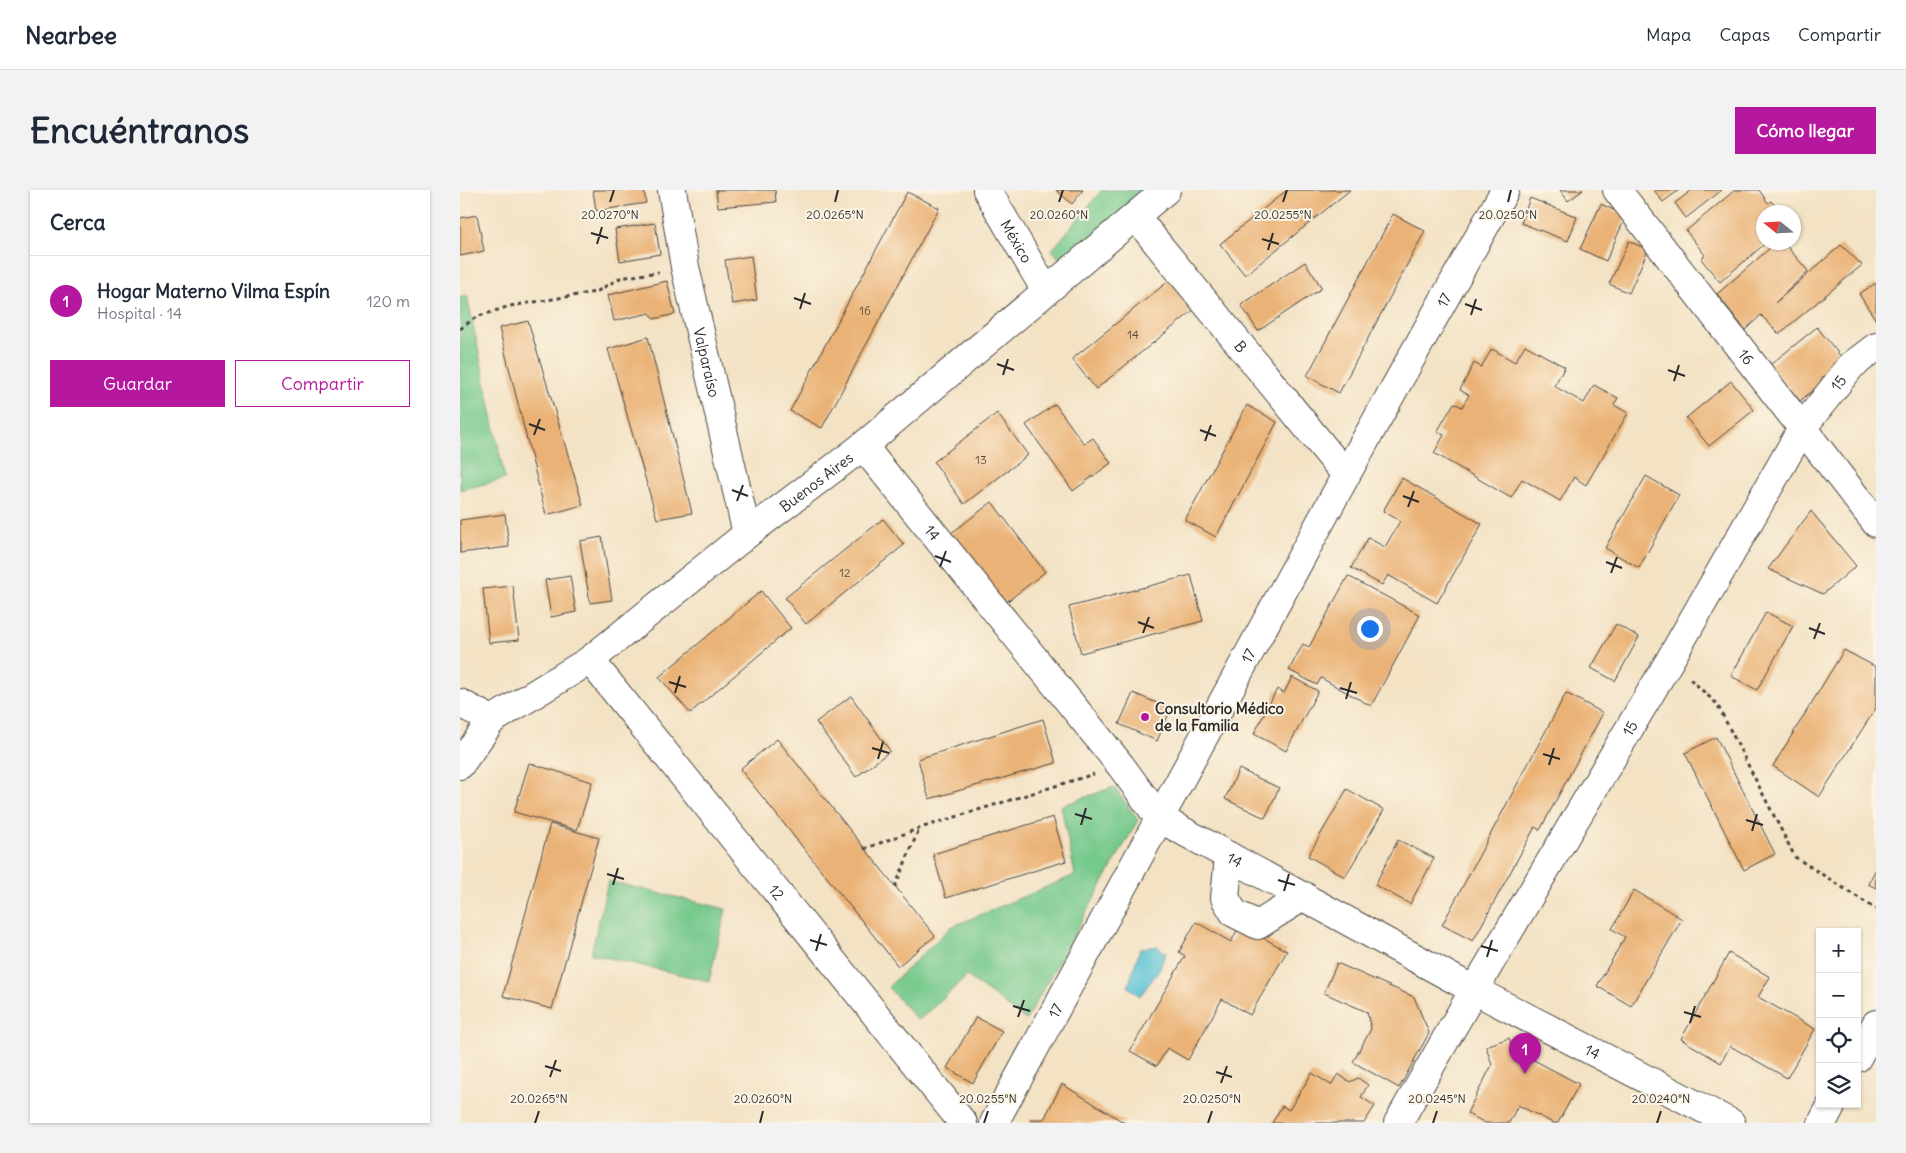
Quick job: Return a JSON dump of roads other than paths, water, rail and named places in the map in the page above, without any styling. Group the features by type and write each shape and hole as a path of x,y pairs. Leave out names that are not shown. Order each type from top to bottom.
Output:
{"street":[{"name":"Valparaíso","path":"672,190 685,267 747,534"},
{"name":"México","path":"987,190 1046,291"},
{"name":"Buenos Aires","path":"460,765 492,720 590,660 747,534 863,446 1166,190"},
{"name":"17","path":"994,1123 1346,475 1505,190"},
{"name":"16","path":"1617,190 1876,523"},
{"name":"B","path":"1135,216 1346,475"},
{"name":"15","path":"1398,1123 1474,990 1670,660 1802,427 1851,366 1876,347"},
{"name":"14","path":"863,446 1121,766 1160,818 1474,990 1731,1123"},
{"name":"12","path":"590,660 963,1123"},
{"path":"460,703 492,720"},
{"path":"1229,856 1225,898 1234,913 1258,924 1304,896"},
{"path":"1861,1051 1876,1024"},
{"path":"1822,1123 1830,1108"}],"water":[{"path":"1157,946 1166,953 1158,972 1140,996 1128,987 1140,949"}],"place":[{"name":"Consultorio Médico de la Familia","path":"1145,717"},
{"name":"Hogar Materno Vilma Espín","path":"1525,1074"}]}
